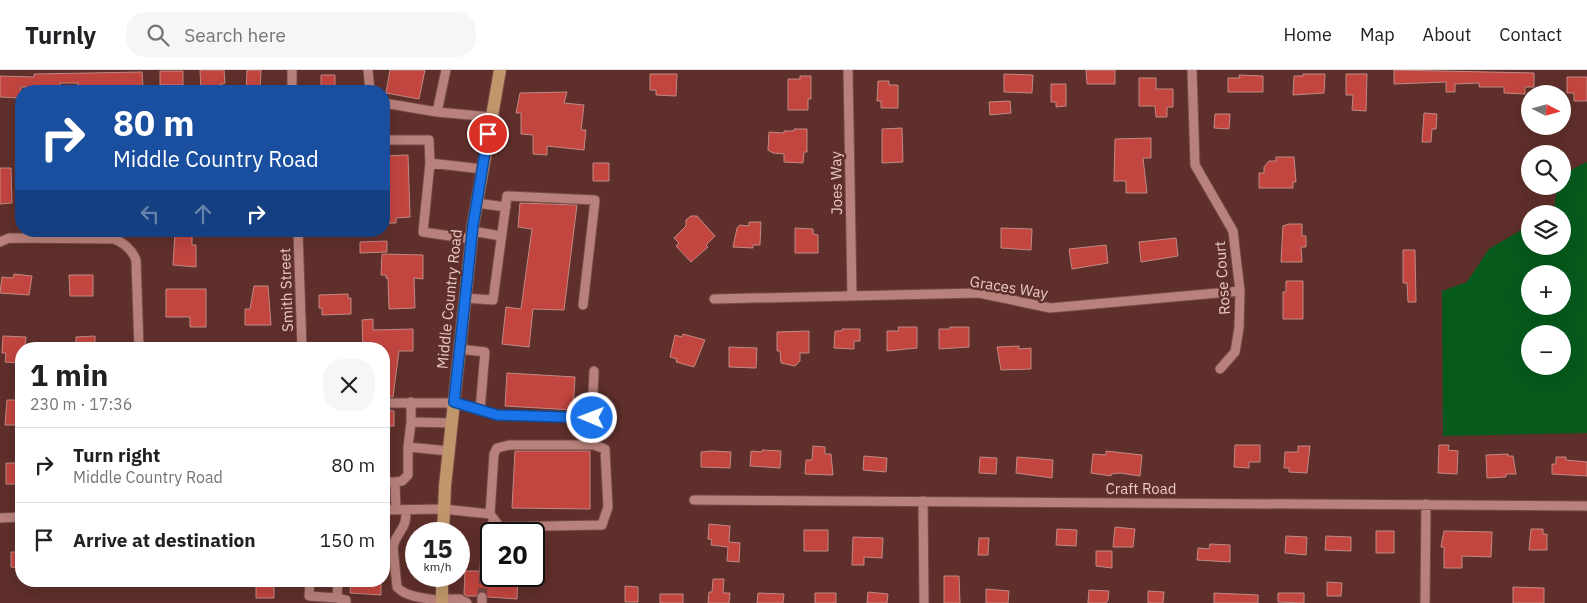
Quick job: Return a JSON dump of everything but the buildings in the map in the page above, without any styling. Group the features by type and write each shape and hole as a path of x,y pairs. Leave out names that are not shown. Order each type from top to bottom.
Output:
{"main road":[{"name":"Middle Country Road","path":"442,522 476,203 500,70"},
{"path":"442,587 442,601"}],"street":[{"path":"292,70 292,85"},
{"path":"368,70 369,85"},
{"path":"437,112 446,70"},
{"name":"Joes Way","path":"848,70 852,296"},
{"name":"Rose Court","path":"1192,70 1195,165 1232,232 1240,291 1239,328 1235,352 1220,369"},
{"path":"390,104 437,112 491,117"},
{"path":"390,140 429,140 430,163 423,232 501,236"},
{"path":"430,163 482,169"},
{"path":"465,298 493,300 507,196 595,200 583,305"},
{"path":"476,203 506,207"},
{"name":"Smith Street","path":"298,237 302,342"},
{"path":"0,242 9,238 114,239 129,249 134,254 137,267 139,342"},
{"name":"Graces Way","path":"714,299 979,293 1050,308 1240,291"},
{"path":"460,349 485,352 480,410"},
{"path":"390,403 454,402 497,415 592,418 594,371"},
{"path":"390,482 402,481 408,475 411,402"},
{"path":"411,422 452,423"},
{"path":"390,510 443,509 492,516 500,527 602,525 608,507 605,448 594,445 509,445 497,448 494,454 492,516 491,522"},
{"path":"408,447 449,451"},
{"path":"395,482 396,510"},
{"name":"Craft Road","path":"694,500 1587,506"},
{"path":"924,501 924,603"},
{"path":"1425,603 1426,504"},
{"path":"406,510 407,524 393,547 397,586 401,591 412,595 442,601 460,599 467,603"},
{"path":"0,518 15,517"},
{"path":"310,587 309,596 337,598 346,600 346,603"},
{"path":"337,598 338,587"}],"green space":[{"path":"1587,162 1587,433 1443,436 1442,291 1467,282 1489,249 1521,230 1521,255 1571,255 1571,205 1555,205 1556,195 1571,195 1571,170"}],"tunnel":[{"path":"482,597 483,587"}],"route":[{"path":"488,134 473,225 454,402 497,415 592,418"}]}
